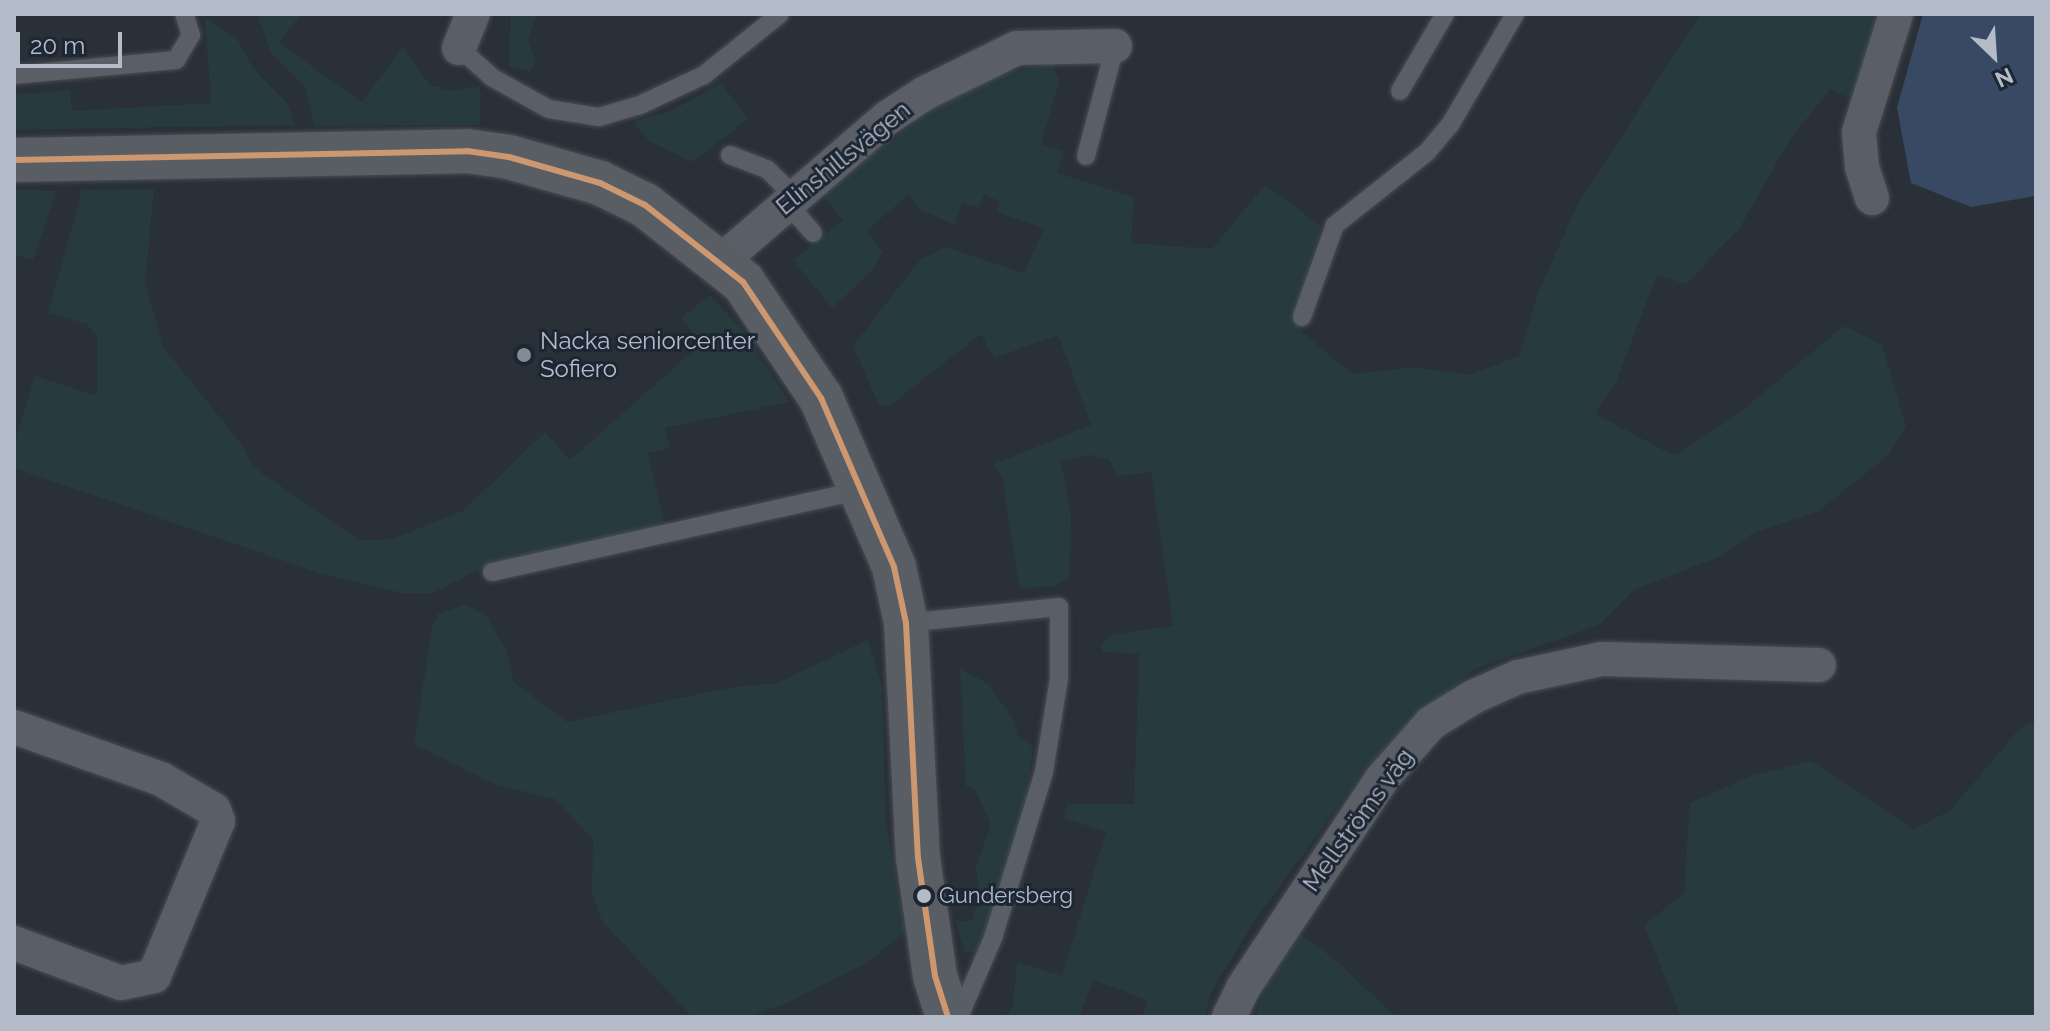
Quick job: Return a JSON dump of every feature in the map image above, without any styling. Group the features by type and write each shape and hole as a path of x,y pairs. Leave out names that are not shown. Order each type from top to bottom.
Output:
{"street":[{"path":"459,48 473,14"},
{"path":"1872,198 1862,167 1859,132 1896,14"},
{"name":"Elinshillsvägen","path":"720,262 887,118 976,67 1017,48 1115,46"},
{"path":"14,160 467,151 509,157 586,178 645,205 720,262 763,304 821,398 894,567 906,623 918,858 935,976 948,1017"},
{"name":"Mellströms väg","path":"1229,1017 1243,988 1381,780 1431,723 1473,697 1518,677 1602,659 1819,665"},
{"path":"14,727 161,779 205,803 218,821 154,976 121,983 14,943"}],"lane":[{"path":"14,75 176,60 189,45 190,25 184,14"},
{"path":"459,48 493,78 549,109 599,117 640,105 704,75 758,20 780,14"},
{"path":"1400,91 1445,14"},
{"path":"1302,317 1335,225 1427,152 1450,125 1515,14"},
{"path":"1086,156 1115,46"},
{"path":"730,155 767,169 813,233"},
{"path":"492,572 862,490"},
{"path":"906,623 1059,607 1059,678 1044,772 993,938 959,1017"}],"green space":[{"path":"257,14 301,14 279,43 362,102 403,47 430,85 453,91 480,86 480,125 315,126 305,88 271,53"},
{"path":"511,14 537,14 528,39 536,62 530,71 509,66"},
{"path":"1700,14 1886,14 1858,102 1830,89 1789,141 1739,229 1686,284 1657,275 1616,382 1595,414 1675,456 1734,417 1844,326 1882,345 1906,426 1889,455 1819,511 1753,533 1716,558 1634,590 1601,624 1471,671 1366,768 1256,919 1211,992 1205,1017 1142,1017 1147,1000 1094,980 1079,1017 1006,1017 1013,1006 1017,962 1062,976 1106,832 1064,818 1067,804 1134,804 1139,654 1103,652 1101,644 1114,634 1173,626 1151,472 1118,476 1109,460 1091,455 1061,461 1071,514 1070,577 1055,586 1023,588 1018,582 1003,479 994,464 1091,425 1058,335 994,358 981,334 888,407 879,405 853,346 921,259 946,247 1024,273 1044,228 997,212 1000,201 984,195 979,208 962,203 955,225 921,210 908,195 866,231 883,252 869,274 832,308 793,260 843,220 820,192 948,99 1002,75 1050,63 1060,79 1041,144 1064,151 1057,173 1134,197 1131,243 1212,249 1265,185 1321,226 1294,314 1302,332 1352,374 1414,367 1469,375 1519,356 1538,293 1577,206"},
{"path":"205,19 237,38 252,67 287,103 295,125 14,130 14,95 70,90 72,111 211,103"},
{"path":"721,83 748,119 692,162 649,141 633,122 671,111"},
{"path":"14,189 56,191 33,260 14,255"},
{"path":"154,189 145,283 164,348 243,446 252,466 359,540 393,539 464,510 545,432 570,460 702,343 681,318 710,295 746,334 789,402 665,428 670,448 648,453 665,526 486,566 433,593 402,593 322,574 14,468 14,444 35,376 97,396 97,337 87,324 48,313 82,190"},
{"path":"465,604 486,616 506,649 514,682 567,722 727,688 777,683 868,640 882,688 886,822 905,932 868,962 783,1005 746,1017 692,1017 602,921 592,893 593,839 555,799 496,785 414,744 432,627 438,614"},
{"path":"960,668 989,685 1013,719 1018,736 1033,747 1024,811 989,933 976,952 965,952 956,921 972,921 979,896 976,866 991,825 976,791 966,786"},
{"path":"2036,721 2036,1017 1681,1017 1644,925 1684,893 1690,803 1751,776 1811,761 1914,829 1951,810 2018,730"},
{"path":"1301,935 1333,958 1396,1017 1255,1017 1265,986"}],"water":[{"path":"1923,14 2036,14 2036,196 1971,207 1911,183 1897,108"}],"transit line":[{"path":"14,160 467,151 509,157 600,183 645,205 743,282 821,398 894,567 906,623 918,858 935,976 948,1017"}],"place":[{"name":"Nacka seniorcenter Sofiero","path":"524,355"},
{"name":"Gundersberg","path":"924,896"}]}
